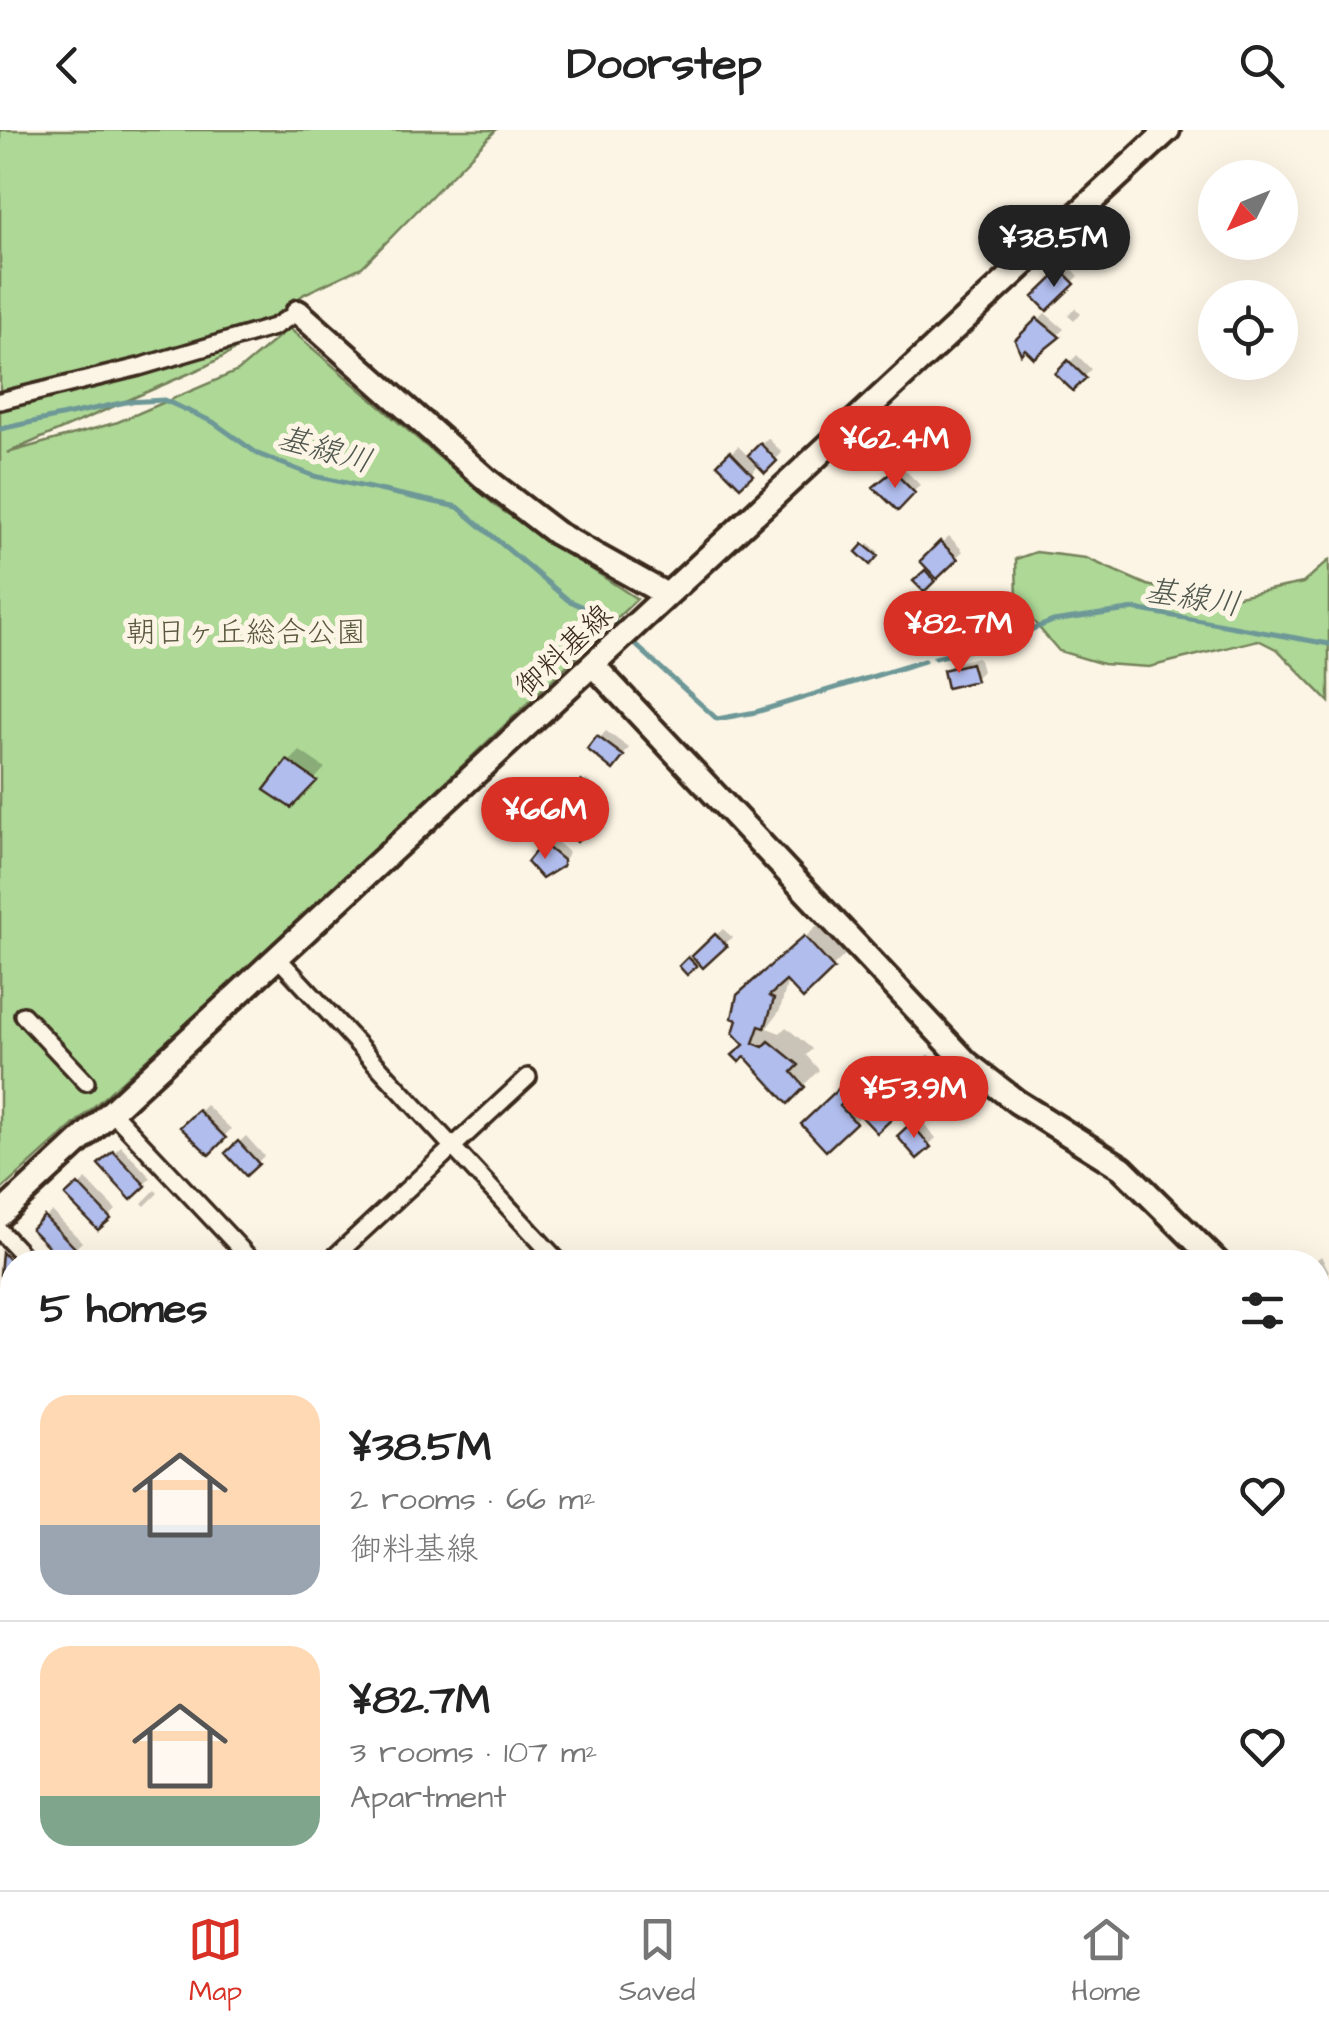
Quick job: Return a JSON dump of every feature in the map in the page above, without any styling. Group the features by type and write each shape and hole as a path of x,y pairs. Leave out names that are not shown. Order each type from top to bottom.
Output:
{"street":[{"name":"御料基線","path":"0,1216 1168,130"},
{"path":"0,401 140,367 274,328 298,312 487,480 542,522 667,595"},
{"path":"593,665 956,1053 1017,1102 1122,1168 1205,1250"},
{"path":"278,958 548,1250"},
{"path":"23,1015 86,1082"},
{"path":"342,1250 528,1076"},
{"path":"112,1112 242,1250"},
{"path":"0,1231 18,1250"}],"green space":[{"name":"朝日ヶ丘総合公園","path":"0,130 496,130 362,267 304,294 230,353 204,367 7,453 118,422 238,371 289,328 497,507 637,599 289,931 0,1191"},
{"path":"1036,552 1086,558 1147,585 1214,601 1303,583 1329,560 1329,702 1278,650 1258,640 1149,667 1103,664 1059,651 1017,602 1016,559"}],"building":[{"path":"1061,270 1075,284 1047,311 1033,297"},
{"path":"1037,318 1060,337 1034,358 1025,349 1021,354 1015,340"},
{"path":"1068,360 1086,378 1073,391 1055,374"},
{"path":"760,443 777,461 765,473 748,455"},
{"path":"730,451 753,475 740,487 717,464"},
{"path":"893,471 915,493 898,511 873,487"},
{"path":"940,541 958,559 937,579 920,561"},
{"path":"863,544 878,556 870,565 856,552"},
{"path":"925,570 935,581 924,592 913,581"},
{"path":"971,663 976,681 947,688 943,670"},
{"path":"597,736 624,756 613,770 587,749"},
{"path":"287,760 317,781 291,808 264,790"},
{"path":"581,781 597,793 588,805 573,794"},
{"path":"575,823 586,832 577,842 566,832"},
{"path":"542,843 563,860 563,866 542,879 527,862"},
{"path":"715,934 727,946 703,968 692,956"},
{"path":"804,936 834,969 803,999 786,981 769,996 774,999 765,1028 759,1026 753,1043 763,1047 769,1041 799,1065 792,1072 805,1087 788,1104 745,1057 739,1062 732,1055 744,1045 733,1033 737,1020 732,1018 737,995"},
{"path":"688,957 697,966 687,975 679,966"},
{"path":"913,1067 929,1084 877,1133 846,1100 840,1106 856,1123 826,1151 801,1124 855,1073 878,1099"},
{"path":"198,1110 226,1138 209,1155 180,1127"},
{"path":"911,1123 931,1147 917,1159 897,1136"},
{"path":"238,1141 259,1164 246,1176 225,1153"},
{"path":"113,1151 146,1186 131,1200 98,1164"},
{"path":"78,1184 111,1219 98,1230 65,1196"},
{"path":"44,1216 77,1250 52,1250 31,1229"}],"waterway":[{"name":"基線川","path":"0,429 126,402 164,400 213,422 258,454 314,476 458,507 568,600 615,622"},
{"name":"基線川","path":"935,658 998,643 1053,621 1135,609 1329,644"},
{"name":"基線川","path":"637,646 717,719 756,712 924,661"}]}
